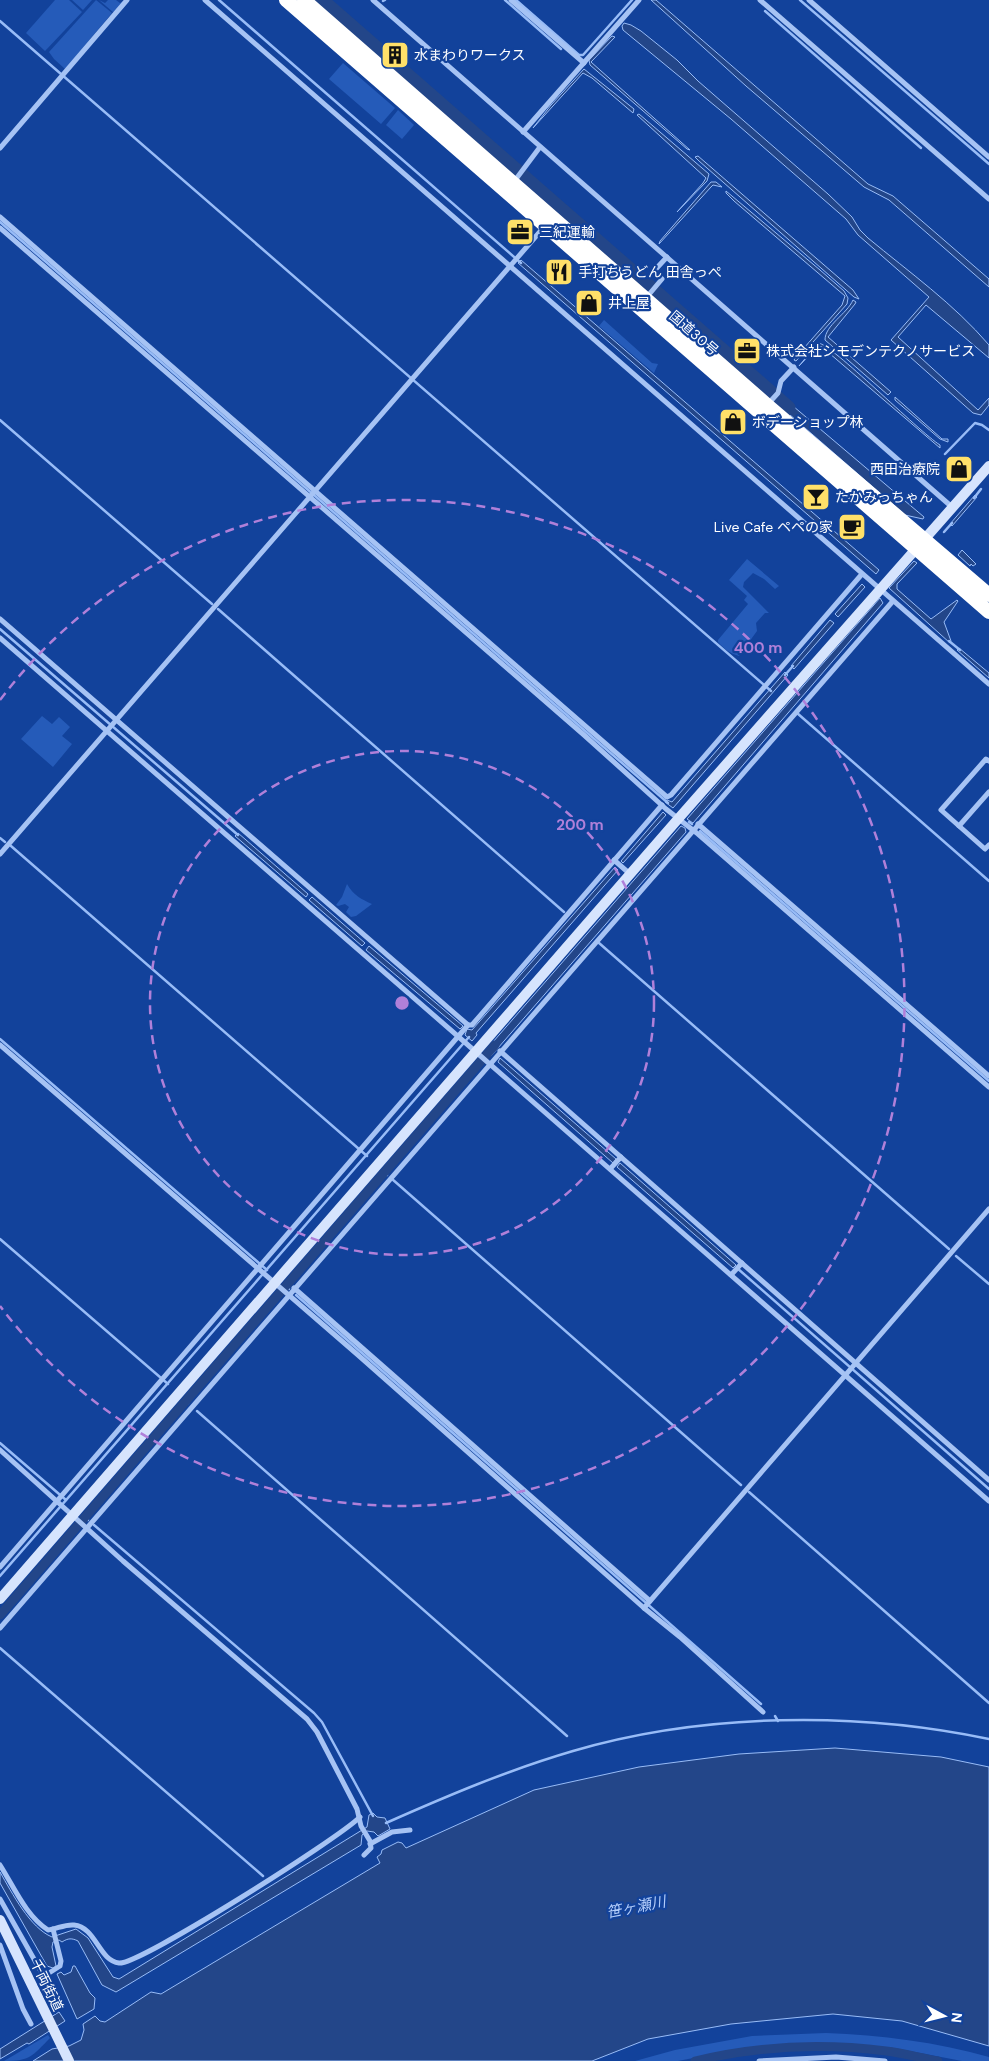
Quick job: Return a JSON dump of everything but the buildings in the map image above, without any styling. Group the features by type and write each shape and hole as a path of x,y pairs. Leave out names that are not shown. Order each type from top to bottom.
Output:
{"highway":[{"name":"国道30号","path":"286,0 549,222 920,544 989,595"},
{"name":"国道30号","path":"304,0 515,181 549,222 647,296 769,402 920,544 989,612"}],"street":[{"path":"0,148 127,0"},
{"path":"205,0 515,261 862,574 989,684"},
{"path":"511,0 584,63"},
{"path":"523,132 639,0"},
{"path":"760,0 989,199"},
{"path":"809,0 989,157"},
{"path":"378,1 540,147 953,507"},
{"path":"515,181 540,147"},
{"path":"0,217 584,735 665,804"},
{"path":"0,854 549,222"},
{"path":"0,228 313,494 665,804 681,821 753,876 986,1078"},
{"path":"647,296 662,278 654,271 667,257"},
{"path":"769,402 778,393 781,381 794,367"},
{"path":"0,1599 274,1282 478,1054 626,871 681,821 879,589 989,466"},
{"path":"0,1568 360,1151 460,1039 465,1028 472,1025 616,862 671,795 862,574"},
{"path":"0,1628 287,1293 294,1288 691,829 698,824 893,601"},
{"path":"0,619 465,1028"},
{"path":"0,638 108,730 467,1045 616,1163 737,1269 847,1373 989,1501"},
{"path":"989,762 986,759 941,810 985,849 989,845"},
{"path":"959,826 989,792"},
{"path":"698,824 753,876 986,1078 989,1087"},
{"path":"616,862 626,871"},
{"path":"0,1045 261,1267 274,1282 466,1444 648,1604"},
{"path":"499,1053 616,1163 737,1269 854,1364 989,1480"},
{"path":"648,1604 989,1209"},
{"path":"294,1288 466,1444 648,1604 680,1637 763,1712"},
{"path":"0,1450 60,1499 72,1514 307,1719 317,1732 357,1808 361,1826 370,1844 370,1848 364,1855"},
{"path":"0,1865 35,1918 48,1930 65,1925 80,1926 86,1930 113,1961 121,1963 128,1962 203,1920 284,1871 316,1851 360,1817"},
{"path":"370,1844 392,1832 410,1830"},
{"path":"0,1899 43,1975 56,1969 61,1961 53,1929"},
{"name":"千両街道","path":"0,1920 69,2061"},
{"path":"0,1945 30,2024"},
{"path":"759,2061 836,2057 885,2061"}],"shaded area":[{"path":"55,0 69,0 82,12 45,51 26,33"},
{"path":"72,0 92,0 83,10"},
{"path":"96,0 112,13 65,69 49,52"},
{"path":"99,0 105,3 108,0 116,0 120,3 125,0 114,13"},
{"path":"343,63 395,108 381,124 329,79"},
{"path":"398,110 414,125 402,139 386,125"},
{"path":"604,320 652,363 658,364 654,373 599,326"},
{"path":"747,559 779,586 775,589 764,579 753,573 744,582 743,587 769,613 765,613 756,623 757,631 739,656 725,649 718,640 748,604 744,600 747,596 729,580"},
{"path":"42,716 52,724 59,717 70,727 62,736 72,744 53,767 21,739"},
{"path":"347,884 358,896 372,904 356,916 351,917 346,912 349,907 345,904 336,905 342,897"},
{"path":"826,2033 867,2035 929,2043 989,2057 989,2061 962,2061 894,2048 852,2044 813,2044 739,2049 678,2061 635,2061 675,2050 752,2036"},
{"path":"48,2035 50,2038 30,2056 20,2060 4,2061"}],"water":[{"path":"651,0 656,0 868,184 893,196 989,279 989,287 889,200 864,187 746,86"},
{"path":"624,23 641,31 677,60 698,81 828,194 852,217 860,230 868,238 931,289 989,345 989,358 926,305 898,337 978,410 989,398 989,405 981,415 973,413 891,340 929,297 858,235 846,219 731,119 623,30 622,26"},
{"path":"612,36 615,37 591,62 690,150 590,65 589,60"},
{"path":"584,69 634,109 633,113 592,78 583,73 533,128 551,105"},
{"path":"639,114 709,174 707,181 677,212 706,178 637,115"},
{"path":"698,156 853,290 859,299 854,297 695,157"},
{"path":"711,182 716,182 722,187 713,185 659,244 660,241"},
{"path":"726,191 844,291 848,298 847,304 796,361 794,360 796,357 842,305 845,296 734,201"},
{"path":"521,260 879,570 876,574 518,263"},
{"path":"853,300 856,302 855,304 828,337 891,392 888,395 825,340 832,324"},
{"path":"818,343 840,357 940,445 940,448 822,347 818,346 799,366"},
{"path":"780,395 924,517 923,519 905,515 774,401"},
{"path":"895,397 942,439 948,439 948,442 940,439 895,400"},
{"path":"975,495 977,497 952,526 950,524"},
{"path":"962,550 976,564 973,566 971,564 970,566 958,555"},
{"path":"914,561 917,563 897,584 897,589 931,619 958,601 944,622 951,641 950,643 889,588"},
{"path":"862,584 865,587 838,617 835,614"},
{"path":"880,598 883,603 693,823 687,819"},
{"path":"830,620 834,623 794,669 791,666"},
{"path":"959,648 989,673 989,678 957,650"},
{"path":"785,672 788,675 673,808 665,802 667,800 672,802"},
{"path":"663,812 666,815 623,863 621,861"},
{"path":"681,826 685,828 686,832 491,1056 486,1053 486,1050"},
{"path":"238,833 308,894 306,897 235,836"},
{"path":"615,867 618,870 476,1033 477,1035 472,1041 465,1035 467,1029 472,1030"},
{"path":"312,897 365,943 362,946 309,900"},
{"path":"369,946 463,1026 460,1029 366,950"},
{"path":"500,1058 616,1159 613,1163 498,1062"},
{"path":"620,1163 736,1265 733,1268 617,1167"},
{"name":"笹ヶ瀬川","path":"835,1748 941,1757 989,1767 989,2046 902,2021 833,2014 731,2024 648,2039 592,2061 33,2061 52,2049 69,2046 81,2040 84,2030 83,2024 95,2016 100,2021 105,2022 151,1992 161,1994 380,1863 377,1857 381,1854 382,1850 398,1842 402,1843 406,1848 534,1790 639,1767 739,1754"},
{"path":"373,1813 377,1817 385,1818 390,1829 378,1836 374,1832 367,1831 362,1835 361,1845 116,1992 102,1985 76,1940 70,1939 62,1942 59,1940 53,1942 52,1947 56,1966 53,1968 47,1966 0,1883 0,1872 29,1918 36,1926 52,1937 76,1929 88,1938 113,1977 119,1979 367,1827 369,1815"},
{"path":"73,1966 75,1966 90,1993 95,1998 94,2009 77,2019 57,1974 61,1972 64,1975 71,1972"},
{"path":"59,2012 65,2021 29,2044 27,2043 0,2059 0,2049"}],"waterway":[{"path":"219,0 521,263"},
{"path":"321,0 788,408"},
{"path":"505,0 561,49"},
{"path":"516,0 579,55 583,55 632,0"},
{"path":"800,0 989,164"},
{"path":"765,11 921,148"},
{"path":"0,21 771,691"},
{"path":"0,222 668,803"},
{"path":"0,420 212,604"},
{"path":"945,454 975,423 989,430"},
{"path":"974,498 981,489"},
{"path":"944,532 952,523"},
{"path":"218,609 564,912"},
{"path":"0,629 238,835"},
{"path":"949,641 960,650"},
{"path":"785,675 793,666"},
{"path":"797,713 989,881"},
{"path":"700,831 989,1081"},
{"path":"0,838 5,842"},
{"path":"11,846 367,1156"},
{"path":"599,943 949,1249"},
{"path":"0,1576 469,1037"},
{"path":"0,1039 267,1270"},
{"path":"0,1615 495,1045"},
{"path":"392,1179 741,1485"},
{"path":"0,1239 168,1384"},
{"path":"956,1256 989,1284"},
{"path":"737,1268 989,1489"},
{"path":"285,1286 289,1289"},
{"path":"296,1295 761,1704"},
{"path":"197,1411 567,1736"},
{"path":"0,1443 66,1500"},
{"path":"749,1492 989,1703"},
{"path":"85,1517 88,1520"},
{"path":"94,1525 314,1713 322,1722 373,1816"},
{"path":"0,1648 263,1876"},
{"path":"775,1716 778,1721"},
{"path":"386,1823 478,1784 549,1758 623,1738 674,1729 727,1723 833,1720 938,1730 989,1739"},
{"path":"695,2061 742,2052 790,2047 838,2047 886,2051 938,2061"}],"place":[{"name":"水まわりワークス","path":"395,55"},
{"name":"三紀運輸","path":"520,232"},
{"name":"手打ちうどん 田舎っぺ","path":"559,272"},
{"name":"井上屋","path":"589,303"},
{"name":"株式会社シモデンテクノサービス","path":"747,351"},
{"name":"ボデーショップ林","path":"733,422"},
{"name":"西田治療院","path":"959,469"},
{"name":"たかみっちゃん","path":"816,497"},
{"name":"Live Cafe ペペの家","path":"852,527"}]}
